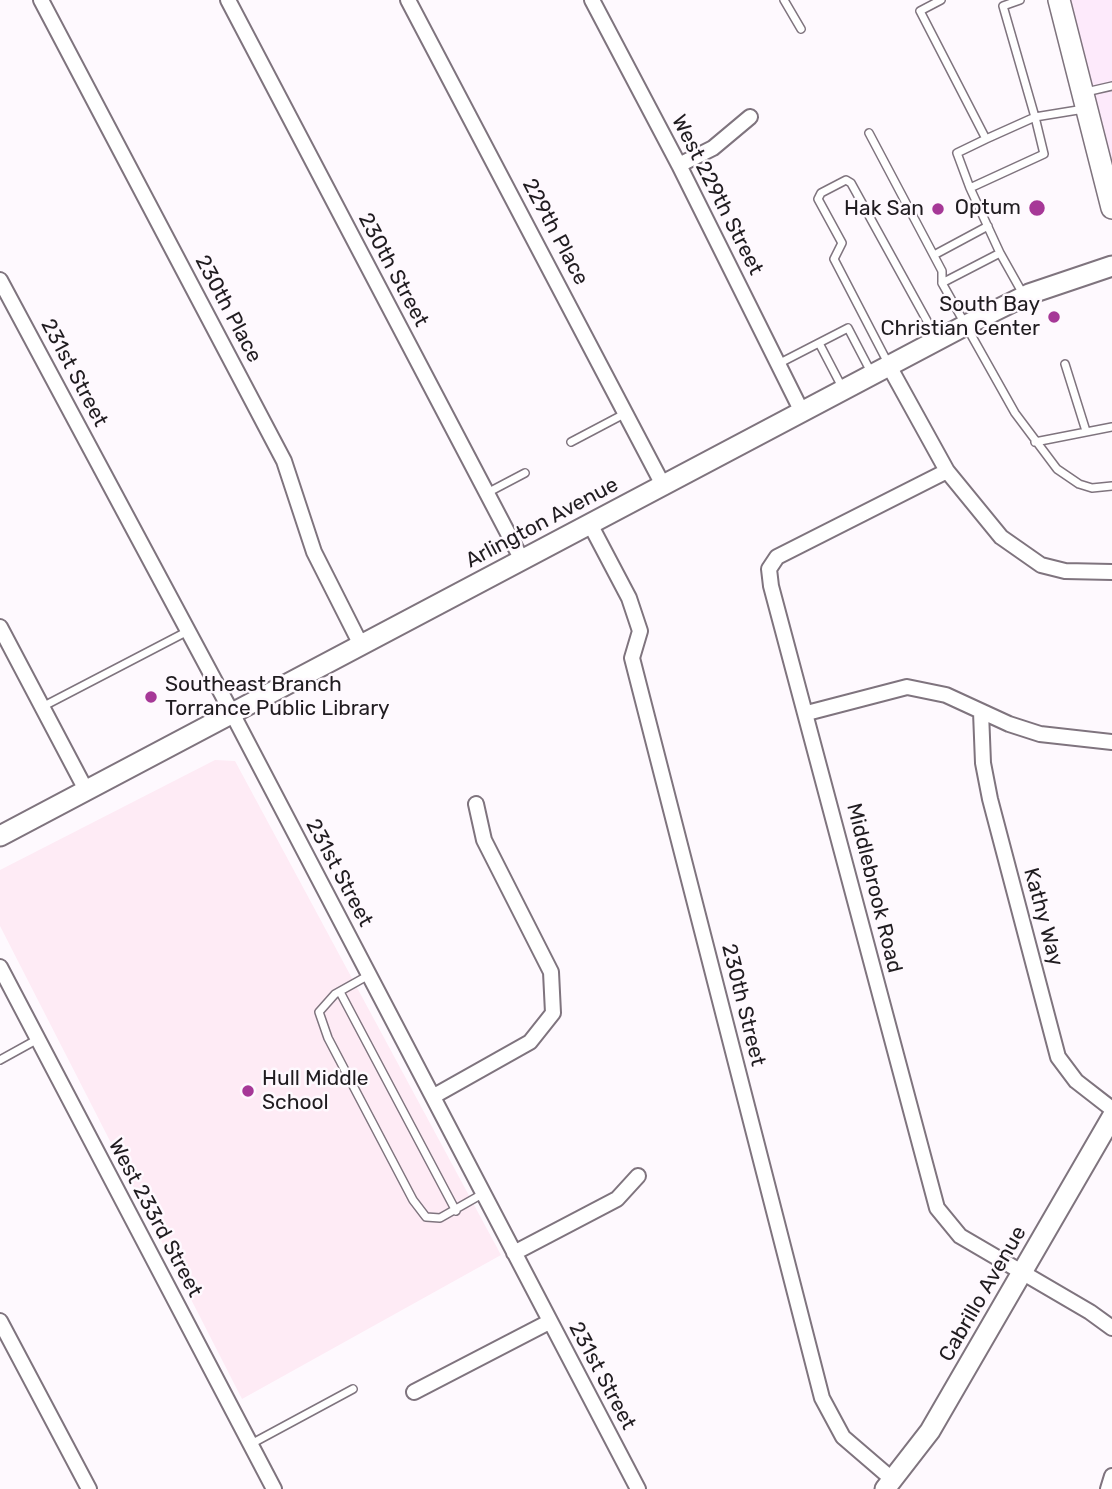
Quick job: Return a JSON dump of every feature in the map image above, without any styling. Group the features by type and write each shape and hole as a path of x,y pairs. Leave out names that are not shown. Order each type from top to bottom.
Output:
{"main road":[{"path":"1063,1 1084,101 1106,160 1112,208"},
{"name":"Arlington Avenue","path":"0,836 966,325 1025,296 1112,266"},
{"name":"Cabrillo Avenue","path":"889,1485 930,1431 1112,1116"}],"street":[{"name":"230th Place","path":"41,0 284,461 314,552 360,645"},
{"name":"230th Street","path":"228,0 522,560"},
{"name":"229th Place","path":"408,0 627,412 663,485"},
{"name":"West 229th Street","path":"592,0 680,165 802,412"},
{"path":"680,165 713,148 750,117"},
{"name":"231st Street","path":"0,280 232,713 638,1489"},
{"path":"881,370 973,506 1021,553 1041,565 1065,571 1112,572"},
{"name":"Middlebrook Road","path":"947,471 771,562 771,586 937,1208 960,1236 1090,1312 1112,1328"},
{"name":"230th Street","path":"590,524 629,598 640,631 632,658 822,1398 842,1437 889,1485"},
{"path":"0,627 86,790"},
{"path":"807,713 907,687 946,695 981,712 1040,734 1112,742"},
{"name":"Kathy Way","path":"981,712 983,763 990,799 1058,1056 1066,1072 1112,1110"},
{"path":"434,1096 530,1042 553,1013 551,972 484,840 476,804"},
{"name":"West 233rd Street","path":"0,967 274,1489"},
{"path":"514,1252 617,1199 638,1177"},
{"path":"0,1321 89,1489"},
{"path":"414,1392 549,1322"},
{"path":"1108,1489 1112,1476"}],"lane":[{"path":"785,0 801,29"},
{"path":"941,0 920,12 986,139"},
{"path":"970,188 1044,154 1003,3 1020,0"},
{"path":"1025,296 1000,253 957,153 1035,117 1084,101 1112,86"},
{"path":"869,133 942,271 942,283 997,384 1035,442 1068,478 1092,488 1112,486"},
{"path":"881,370 834,259 842,243 818,199 821,193 833,186 845,180 851,183 937,340"},
{"path":"933,255 988,226"},
{"path":"942,283 1000,253"},
{"path":"778,364 848,328 881,370"},
{"path":"819,343 844,390"},
{"path":"1065,364 1086,431"},
{"path":"571,442 627,412"},
{"path":"1035,442 1112,428"},
{"path":"487,493 525,472"},
{"path":"42,707 188,631"},
{"path":"369,975 340,992 319,1012 323,1025 413,1200 426,1217 440,1218 484,1194"},
{"path":"340,992 456,1211"},
{"path":"0,1060 38,1039"},
{"path":"250,1444 354,1389"}],"shaded area":[{"path":"1065,0 1112,0 1112,192"},
{"name":"Hull Middle School","path":"215,760 235,761 501,1255 242,1399 0,926 0,870"}],"place":[{"name":"Optum","path":"1037,208"},
{"name":"Hak San","path":"938,209"},
{"name":"South Bay Christian Center","path":"1054,317"},
{"name":"Southeast Branch Torrance Public Library","path":"151,697"},
{"name":"Hull Middle School","path":"248,1091"}]}
